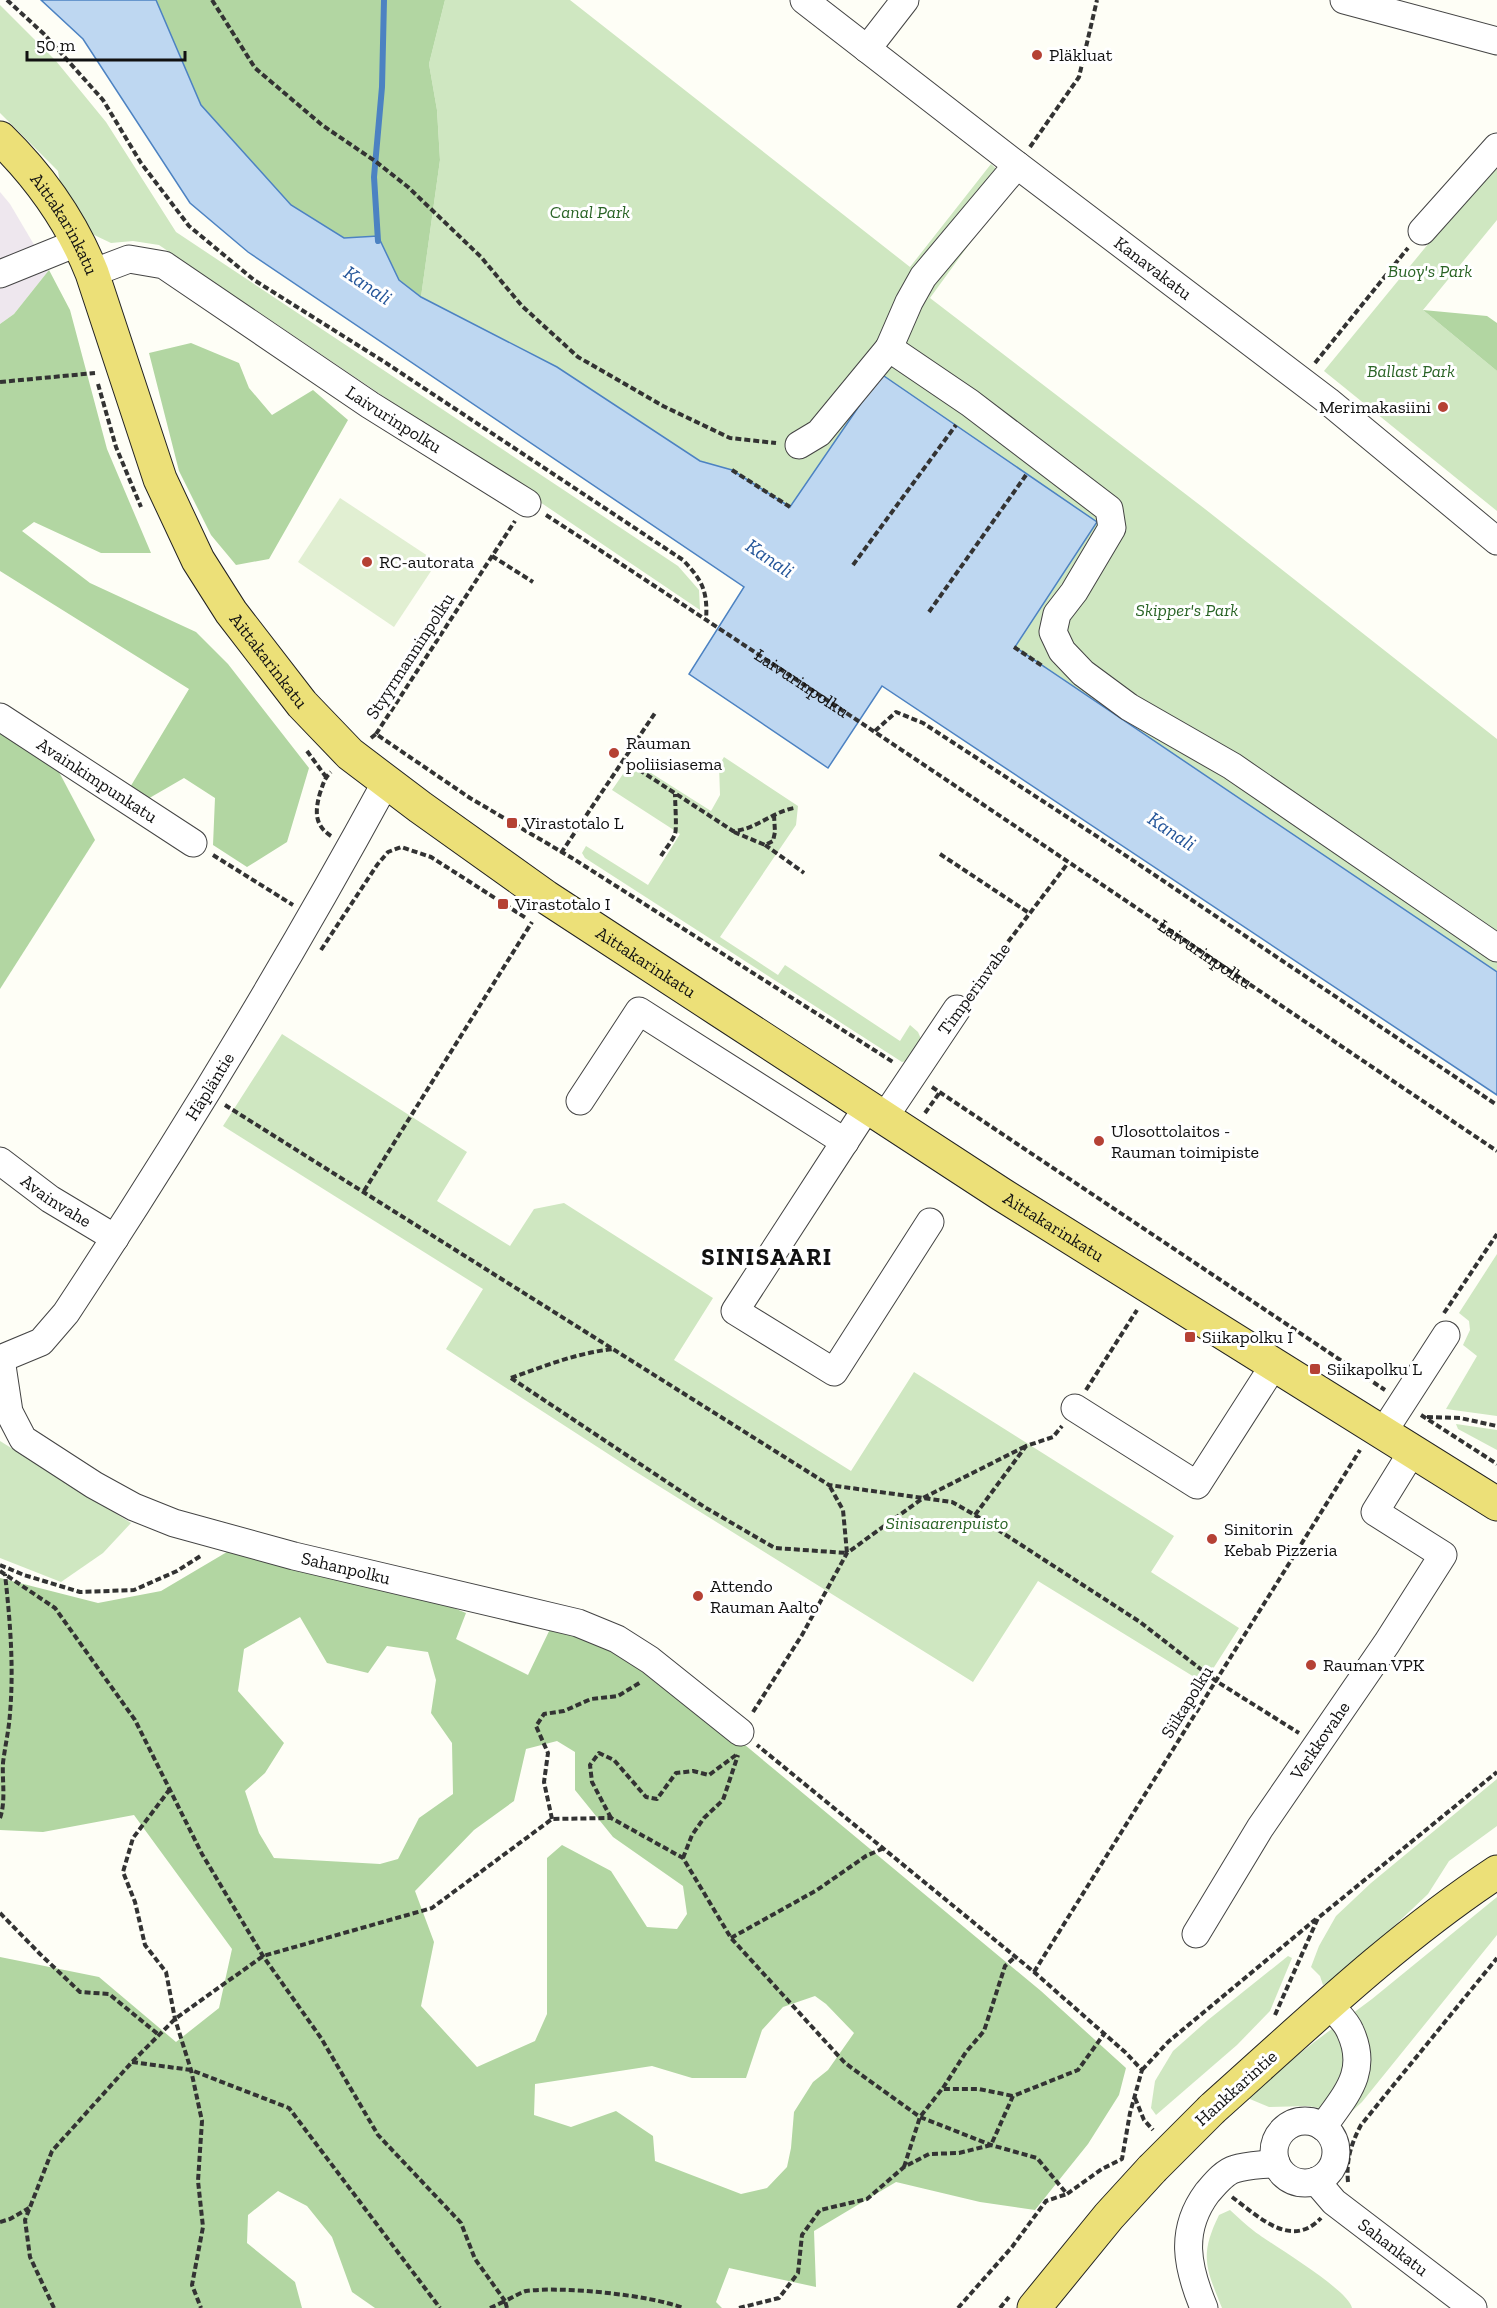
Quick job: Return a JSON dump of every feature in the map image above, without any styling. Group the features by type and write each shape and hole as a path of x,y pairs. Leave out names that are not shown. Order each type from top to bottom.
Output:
{"main road":[{"name":"Aittakarinkatu","path":"0,138 52,200 79,242 92,273 160,479 198,560 231,612 302,704 350,754 546,897 1001,1194 1274,1365 1366,1441 1412,1452 1497,1504"},
{"name":"Hankkarintie","path":"1464,1894 1497,1858"},
{"name":"Hankkarintie","path":"1034,2308 1109,2216 1137,2164 1212,2109 1380,1960 1464,1894 1497,1872"}],"street":[{"path":"867,49 905,0"},
{"path":"1344,0 1497,41"},
{"name":"Kanavakatu","path":"821,5 867,49 1301,380 1497,541"},
{"path":"1422,231 1497,147"},
{"path":"799,445 819,433 889,348 909,302 923,277 1017,165"},
{"path":"0,274 79,242"},
{"name":"Laivurinpolku","path":"92,273 129,260 164,265 320,372 527,503"},
{"path":"889,348 970,403 1109,509 1112,528 1074,592 1057,614 1053,632 1062,651 1083,673 1129,707 1232,766 1497,948"},
{"name":"Avainkimpunkatu","path":"0,717 193,843"},
{"name":"Häpläntie","path":"0,1359 41,1342 66,1313 206,1094 312,916 386,782"},
{"name":"Timperinvahe","path":"930,1222 834,1372 735,1311 845,1142 913,1074 957,1010"},
{"path":"580,1101 639,1011 845,1142"},
{"name":"Avainvahe","path":"0,1161 50,1199 115,1238"},
{"path":"1366,1441 1414,1410 1446,1335"},
{"name":"Sahanpolku","path":"0,1359 9,1412 23,1439 94,1485 134,1507 174,1523 228,1539 578,1623 617,1640 650,1660 741,1732"},
{"path":"1075,1408 1197,1485 1274,1365"},
{"name":"Verkkovahe","path":"1196,1934 1260,1828 1388,1642 1443,1555 1375,1512 1412,1452"},
{"path":"1323,2127 1352,2085 1358,2057 1349,2029 1330,2005"},
{"path":"1305,2121 1323,2127 1335,2142 1335,2161 1324,2177 1316,2181 1306,2183 1288,2178 1276,2163 1276,2144 1286,2128 1305,2121"},
{"path":"1204,2308 1190,2264 1188,2228 1201,2202 1214,2184 1233,2169 1276,2163"},
{"name":"Sahankatu","path":"1316,2181 1334,2202 1473,2308"}],"path":[{"path":"7,0 44,34 103,100 141,163 189,226 254,280 383,361 683,560 697,574 705,589 706,620"},
{"path":"212,0 255,68 322,125 408,187 481,257 522,306 578,357 663,406 730,438 799,445"},
{"path":"1017,165 1079,77 1097,0"},
{"path":"1301,380 1422,231"},
{"path":"0,382 95,373"},
{"path":"853,565 956,425"},
{"path":"732,470 790,507"},
{"path":"929,612 1027,474"},
{"name":"Laivurinpolku","path":"527,503 875,731 1497,1151"},
{"name":"Styyrmanninpolku","path":"350,754 376,734 527,503"},
{"path":"492,556 534,582"},
{"path":"875,731 896,712 923,723 1101,839 1497,1106"},
{"path":"561,853 655,713"},
{"path":"376,734 471,798 913,1074 1497,1464"},
{"path":"624,760 733,831 765,845 804,873"},
{"path":"661,856 675,834 675,793"},
{"path":"733,831 745,830 774,815 794,808"},
{"path":"765,845 773,841 776,832 774,815"},
{"path":"193,843 312,916"},
{"path":"319,954 377,866 388,852 401,847 431,857 542,928"},
{"path":"940,854 1029,913"},
{"name":"Timperinvahe","path":"957,1010 1068,863"},
{"path":"364,1191 532,922"},
{"path":"206,1094 364,1191 829,1485 952,1502 975,1515 1140,1622 1216,1681 1316,1744"},
{"path":"614,1348 554,1362 511,1378 706,1508 775,1548 847,1553"},
{"path":"1414,1410 1497,1426"},
{"name":"Siikapolku","path":"1034,1972 1366,1441"},
{"path":"1026,1446 923,1498 847,1553 802,1635 741,1732 1034,1972 1142,2070"},
{"path":"829,1485 843,1510 847,1553"},
{"path":"0,1565 24,1575 81,1592 134,1590 177,1571 228,1539"},
{"path":"2,1572 56,1608 135,1720 202,1854 263,1956 321,2038 378,2135 461,2223 475,2259 505,2301 507,2308"},
{"path":"0,1818 3,1811 3,1765 10,1713 11,1675 11,1638 2,1572"},
{"path":"552,1819 544,1782 548,1753 536,1726 544,1714 564,1711 591,1699 618,1696 641,1682"},
{"path":"611,1818 592,1782 590,1765 599,1753 614,1760 646,1797 657,1799 676,1773 693,1771 710,1775 739,1753 723,1800 704,1818 692,1835 683,1858"},
{"path":"958,2308 1012,2247 1046,2201 1067,2194 1102,2169 1137,2164 1135,2097 1142,2070 1168,2042 1497,1772"},
{"path":"170,1789 133,1838 123,1872 135,1902 145,1945 166,1972 175,2019 191,2070 202,2121 198,2181 203,2227 192,2286 201,2308"},
{"path":"54,2308 30,2257 25,2220 52,2151 132,2062 175,2019 263,1956 432,1908 552,1819 611,1818 683,1858 731,1938 845,2063 921,2117 991,2145 1037,2158 1067,2194"},
{"path":"731,1938 818,1890 866,1856 884,1848"},
{"path":"0,1913 80,1992 110,1994 159,2035"},
{"path":"1269,2022 1276,2015 1318,1918"},
{"path":"904,2167 921,2117 966,2052 984,2031 1005,1966 1015,1957"},
{"path":"1348,2184 1346,2165 1351,2144 1360,2125 1497,1958"},
{"path":"942,2089 979,2089 1013,2097 1078,2070 1104,2034"},
{"path":"132,2062 191,2070 289,2108 440,2308"},
{"path":"991,2145 1013,2097"},
{"path":"739,2308 779,2298 798,2273 802,2235 820,2210 867,2199 904,2167 929,2154 958,2153 991,2145"},
{"path":"0,2222 30,2207"},
{"path":"490,2308 524,2292 550,2291 664,2301 683,2308"}],"shaded area":[{"path":"0,192 10,204 49,270 14,314 0,324"}],"green space":[{"path":"156,0 445,0 429,64 437,110 440,160 421,297 399,280 378,236 344,238 291,205 201,105"},
{"name":"Canal Park","path":"445,0 570,0 910,267 991,164 1013,184 930,298 1205,509 1497,739 1497,972 1014,647 881,375 790,507 732,470 700,461 557,367 421,297 440,160 437,110 429,64"},
{"path":"0,5 56,61 106,122 176,232 678,566 699,590 700,610 159,245 133,241 111,243 90,233 62,197 58,171 0,113"},
{"name":"Ballast Park","path":"1497,160 1497,220 1423,310 1497,371 1497,511 1324,371"},
{"path":"49,270 70,310 107,449 151,553 101,553 34,522 22,531 90,583 196,632 228,664 309,768 287,842 247,867 213,845 215,798 184,778 146,800 129,789 189,689 0,571 0,324 14,314"},
{"path":"1423,310 1487,316 1497,323 1497,371"},
{"path":"191,343 239,363 249,388 272,415 313,390 348,420 269,559 236,565 211,535 179,471 149,353"},
{"name":"RC-autorata","path":"340,498 437,562 394,627 298,562"},
{"path":"0,733 59,772 95,840 0,989"},
{"path":"724,757 798,806 796,825 720,937 778,975 785,965 900,1041 910,1025 918,1032 921,1039 907,1061 902,1062 585,858 582,853 586,846 648,885 680,834 612,790 632,761 711,811 720,795 719,765"},
{"name":"Sinisaarenpuisto","path":"282,1034 467,1152 437,1201 510,1246 534,1209 564,1203 713,1298 674,1360 851,1471 914,1372 1174,1536 1151,1572 1239,1628 1204,1683 1038,1581 973,1682 633,1470 446,1349 483,1289 223,1126"},
{"path":"1497,1254 1497,1416 1446,1409 1477,1356 1463,1345 1470,1330 1469,1321 1459,1313"},
{"path":"1456,1424 1497,1430 1497,1450 1458,1429"},
{"path":"0,1441 131,1523 103,1553 61,1582 0,1558"},
{"path":"232,1549 412,1591 466,1613 456,1639 528,1675 552,1625 631,1655 745,1745 1041,1991 1126,2068 1119,2095 1088,2144 1035,2210 980,2202 896,2182 814,2231 816,2287 729,2268 716,2302 722,2308 375,2308 352,2292 332,2237 307,2206 278,2191 248,2215 247,2243 295,2282 302,2308 0,2308 0,1957 99,1977 176,2042 219,2008 232,1949 134,1815 43,1832 0,1830 0,1578 98,1603 161,1591","holes":["300,1617 327,1663 368,1673 387,1646 428,1652 436,1680 431,1713 452,1743 453,1794 419,1818 398,1859 380,1864 274,1858 259,1833 245,1791 265,1773 284,1743 238,1691 244,1649","557,1741 575,1752 575,1790 613,1837 683,1886 687,1914 677,1929 647,1927 611,1871 562,1845 547,1858 547,2014 535,2041 477,2067 421,2006 434,1942 415,1891 474,1830 514,1801 526,1749","815,1996 854,2033 828,2070 813,2082 794,2112 787,2167 767,2188 741,2194 655,2161 653,2136 616,2111 571,2127 534,2115 535,2084 652,2066 692,2078 746,2078 762,2030 783,2007"]},
{"path":"1497,1779 1497,1826 1449,1861 1428,1894 1336,1981 1323,1985 1320,1976 1311,1967 1319,1946 1336,1916 1371,1883"},
{"path":"1497,1897 1497,1935 1362,2102 1335,2127 1330,2110 1308,2106 1269,2107 1245,2097 1372,1999"},
{"path":"1288,1956 1292,1958 1270,2011 1237,2045 1156,2115 1151,2108 1155,2081 1173,2051"},
{"path":"1230,2210 1254,2231 1338,2290 1352,2308 1222,2308 1209,2272 1207,2252 1219,2215"}],"water":[{"name":"Kanali","path":"41,0 156,0 201,105 291,205 344,238 378,236 399,280 421,297 557,367 700,461 732,470 790,507 881,374 1097,522 1015,647 1497,972 1497,1095 882,686 828,768 689,674 744,587 248,252 190,203 83,39"}],"waterway":[{"path":"378,241 374,177 382,87 384,0"}],"place":[{"name":"Pläkluat","path":"1037,55"},
{"name":"Merimakasiini","path":"1443,407"},
{"name":"RC-autorata","path":"367,562"},
{"name":"Rauman poliisiasema","path":"614,753"},
{"name":"Virastotalo L","path":"512,823"},
{"name":"Virastotalo I","path":"503,904"},
{"name":"Ulosottolaitos - Rauman toimipiste","path":"1099,1141"},
{"name":"Siikapolku I","path":"1190,1337"},
{"name":"Siikapolku L","path":"1315,1369"},
{"name":"Sinitorin Kebab Pizzeria","path":"1212,1539"},
{"name":"Attendo Rauman Aalto","path":"698,1596"},
{"name":"Rauman VPK","path":"1311,1665"}],"district":[{"name":"SINISAARI","path":"767,1257"}],"park label":[{"name":"Buoy's Park","path":"1430,271"},
{"name":"Skipper's Park","path":"1187,610"}]}
